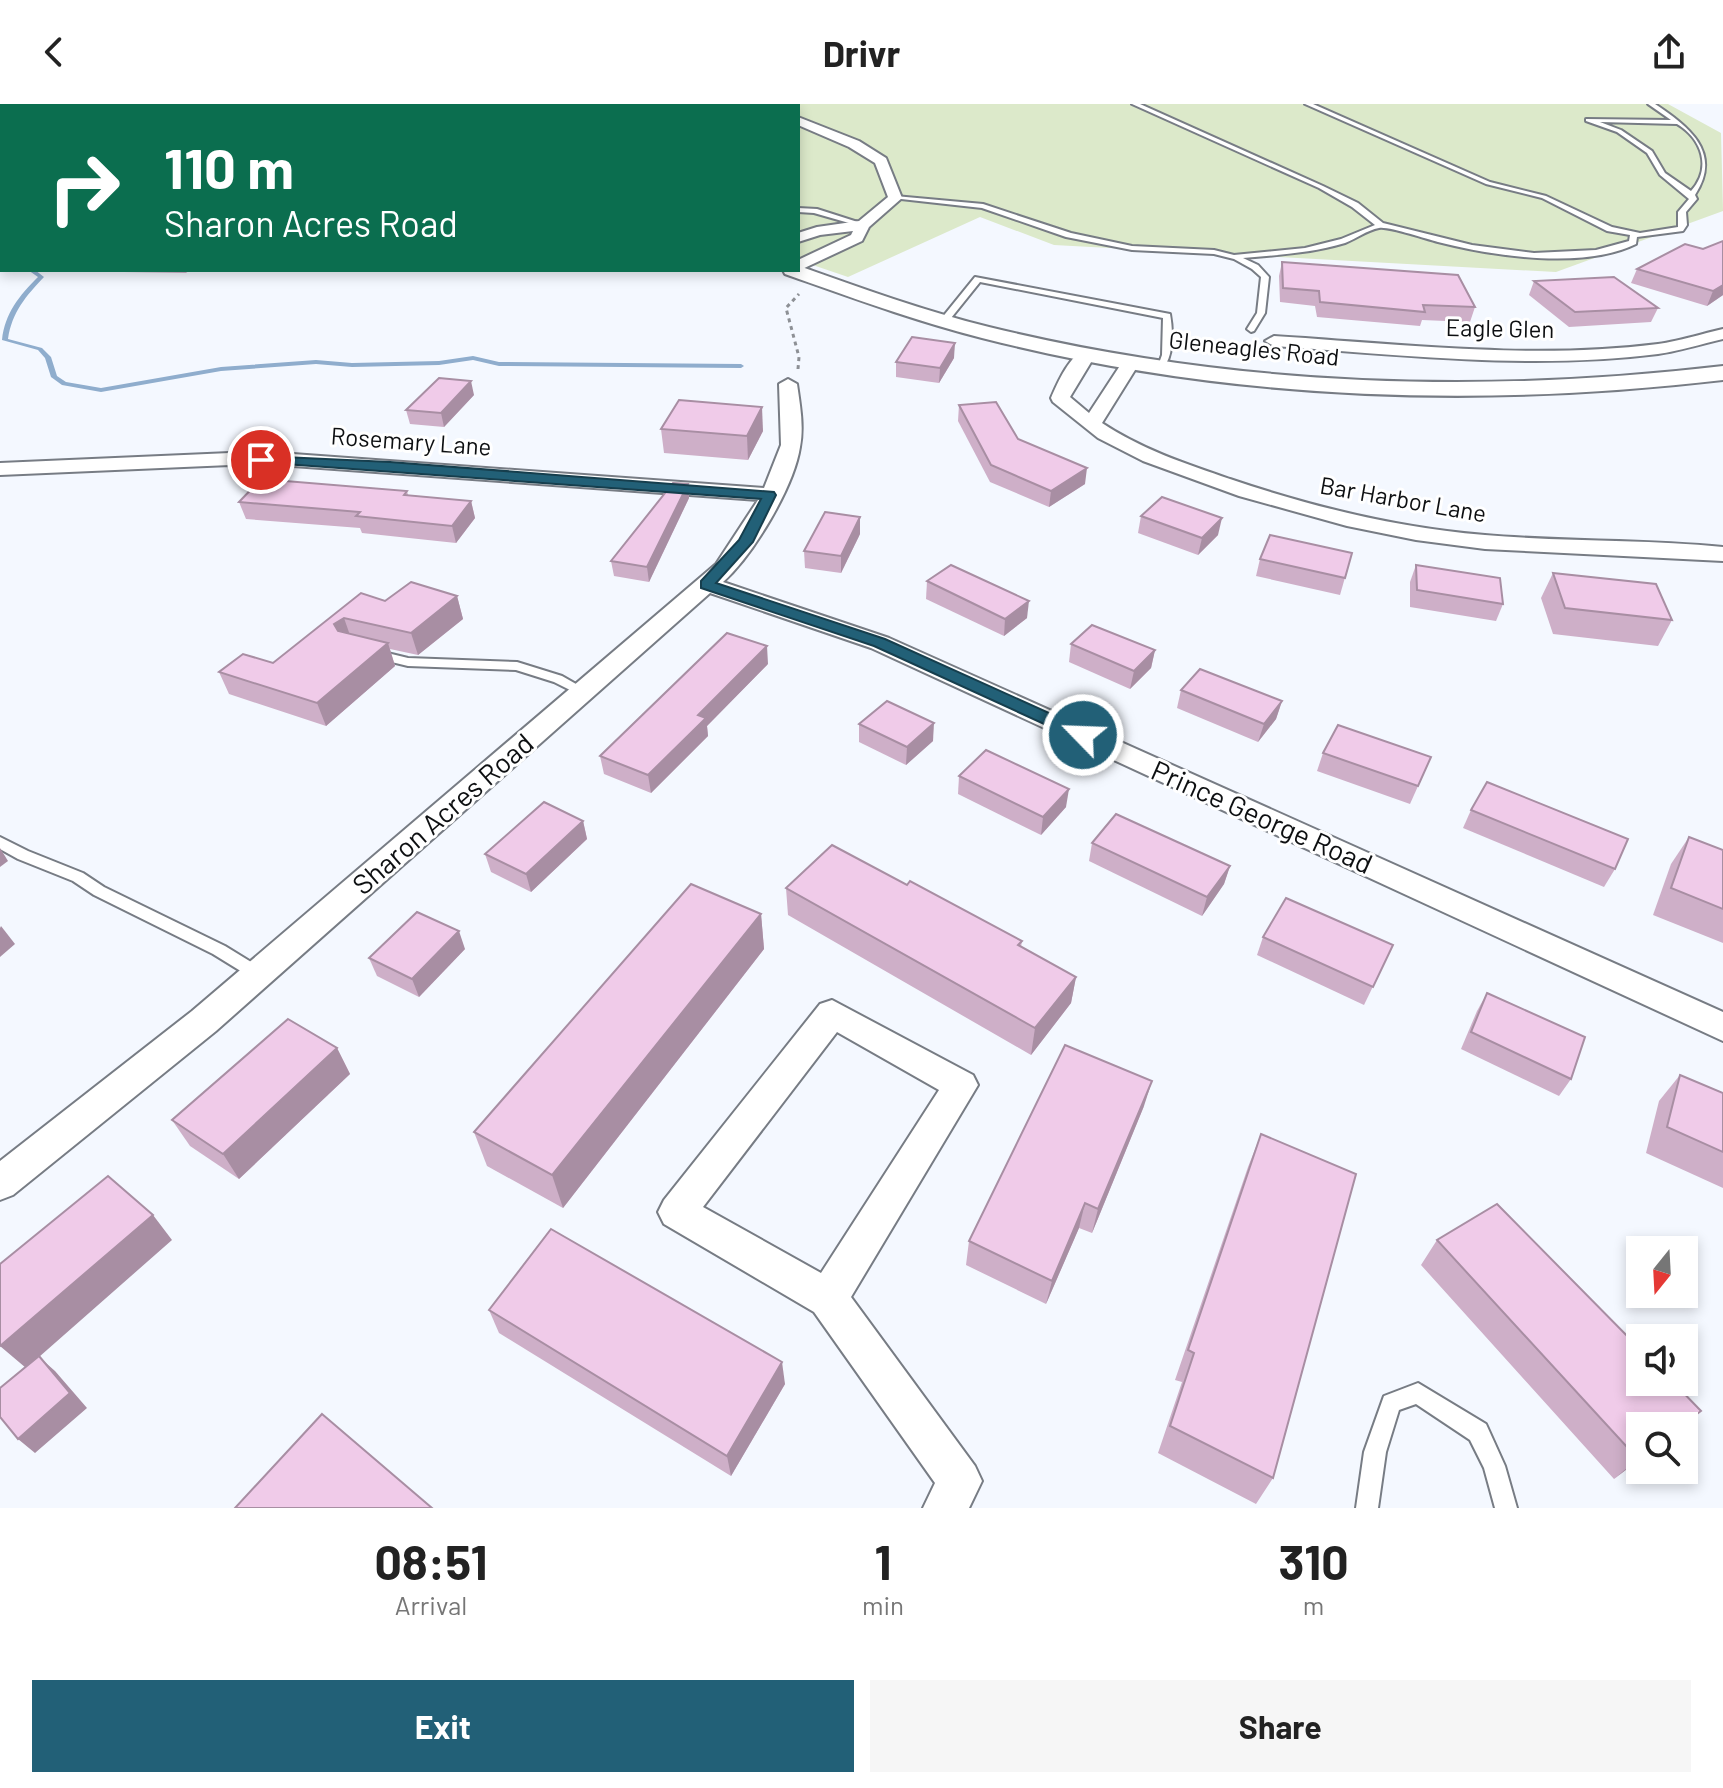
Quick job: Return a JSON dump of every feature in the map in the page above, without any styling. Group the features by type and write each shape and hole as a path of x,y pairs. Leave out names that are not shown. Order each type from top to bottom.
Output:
{"street":[{"path":"800,122 854,144 881,161 895,198 863,225 857,238 800,265"},
{"path":"800,237 817,231 863,225"},
{"name":"Gleneagles Road","path":"798,272 944,321 1087,354 1318,384 1498,390 1661,381 1723,373"},
{"name":"Eagle Glen","path":"1274,341 1432,351 1604,354 1661,348 1723,334"},
{"name":"Bar Harbor Lane","path":"1087,354 1070,377 1060,398 1108,437 1150,457 1244,491 1361,523 1487,543 1723,554"},
{"path":"1091,425 1131,362"},
{"name":"Sharon Acres Road","path":"0,1183 85,1118 258,974 724,569 746,542 789,454 792,422 788,384"},
{"name":"Rosemary Lane","path":"0,469 230,459 293,460 769,495"},
{"name":"Prince George Road","path":"706,584 880,643 1723,1027"},
{"path":"828,1298 961,1085 832,1013 677,1212 828,1298 953,1494"}],"lane":[{"path":"1135,104 1321,187 1355,205 1380,225 1447,243 1523,256 1589,254 1627,245 1633,242 1634,235"},
{"path":"1308,104 1488,183 1544,197 1598,224 1634,235 1680,229 1683,225 1682,212 1693,199 1662,174 1650,152 1619,131 1588,120 1678,122"},
{"path":"1651,104 1698,134 1706,155 1698,190 1691,195"},
{"path":"895,198 983,206 1069,235 1132,248 1214,252 1234,257 1255,267 1265,277 1265,301 1251,329"},
{"path":"800,210 863,225"},
{"path":"1234,257 1305,250 1343,241 1380,225"},
{"path":"944,321 978,279 1167,316 1162,366"},
{"path":"366,652 408,662 517,666 558,679 584,692"},
{"path":"0,842 23,855 78,877 99,891 219,950 258,974"},
{"path":"1367,1508 1375,1452 1391,1403 1418,1393 1478,1432 1494,1466 1506,1508"}],"path":[{"path":"788,384 798,379 799,357 786,308 807,286"}],"green space":[{"path":"800,104 1668,104 1721,133 1723,211 1556,272 1054,245 980,217 848,277 800,261"}],"building":[{"path":"1723,241 1723,285 1713,291 1637,269 1685,244 1703,249"},
{"path":"1282,262 1458,275 1475,307 1423,305 1425,312 1320,302 1319,291 1283,288"},
{"path":"1614,277 1658,308 1575,312 1534,281"},
{"path":"912,337 955,343 940,368 896,362"},
{"path":"439,378 471,381 441,413 406,410"},
{"path":"679,400 762,407 747,436 661,429"},
{"path":"996,402 1018,439 1087,468 1051,491 991,465 959,405"},
{"path":"261,479 407,491 404,495 471,501 452,526 356,516 360,512 239,502"},
{"path":"673,483 688,484 647,567 611,561"},
{"path":"1162,497 1222,518 1202,538 1141,516"},
{"path":"825,512 860,517 841,556 804,551"},
{"path":"1270,535 1352,553 1345,578 1260,559"},
{"path":"951,565 1029,601 1005,619 927,581"},
{"path":"1416,565 1500,578 1503,604 1417,590"},
{"path":"1553,573 1656,584 1672,620 1565,608"},
{"path":"411,582 457,596 411,633 344,618 334,624 338,631 388,643 317,703 219,672 243,654 273,663 361,593 385,601"},
{"path":"1092,625 1155,650 1134,671 1071,644"},
{"path":"727,633 767,646 698,715 706,718 648,775 600,756"},
{"path":"1200,669 1282,701 1264,724 1181,690"},
{"path":"887,701 934,723 907,747 859,724"},
{"path":"1338,725 1431,757 1418,786 1323,753"},
{"path":"986,750 1069,789 1043,817 959,776"},
{"path":"1487,782 1628,839 1615,869 1471,810"},
{"path":"544,802 583,821 526,874 485,854"},
{"path":"1116,814 1230,866 1207,897 1092,843"},
{"path":"1689,837 1723,850 1723,909 1671,888"},
{"path":"832,845 907,885 910,881 1022,941 1018,945 1076,977 1035,1028 786,888"},
{"path":"691,884 761,914 552,1175 474,1132"},
{"path":"1286,898 1393,945 1373,987 1263,937"},
{"path":"417,912 459,931 412,979 369,958"},
{"path":"1487,993 1585,1037 1571,1079 1471,1032"},
{"path":"288,1019 337,1048 223,1154 172,1120"},
{"path":"1065,1045 1152,1081 1098,1209 1085,1203 1052,1281 969,1241"},
{"path":"1680,1075 1723,1093 1723,1152 1667,1127"},
{"path":"1261,1134 1356,1174 1273,1478 1170,1426 1194,1353 1188,1350"},
{"path":"108,1176 153,1215 0,1346 0,1264"},
{"path":"1497,1204 1626,1335 1626,1396 1687,1396 1701,1411 1626,1412 1626,1446 1437,1240"},
{"path":"551,1229 782,1362 727,1456 489,1310"},
{"path":"39,1356 70,1393 18,1439 0,1417 0,1388"},
{"path":"322,1414 432,1508 235,1508"}],"waterway":[{"path":"34,272 41,277 16,305 5,340 40,349 48,357 54,377 64,384 101,390 221,369 316,362 352,365 439,363 473,358 499,364 741,366"}],"route":[{"path":"261,460 390,466 769,495 746,542 724,569 706,584 880,643 1083,735"}]}
